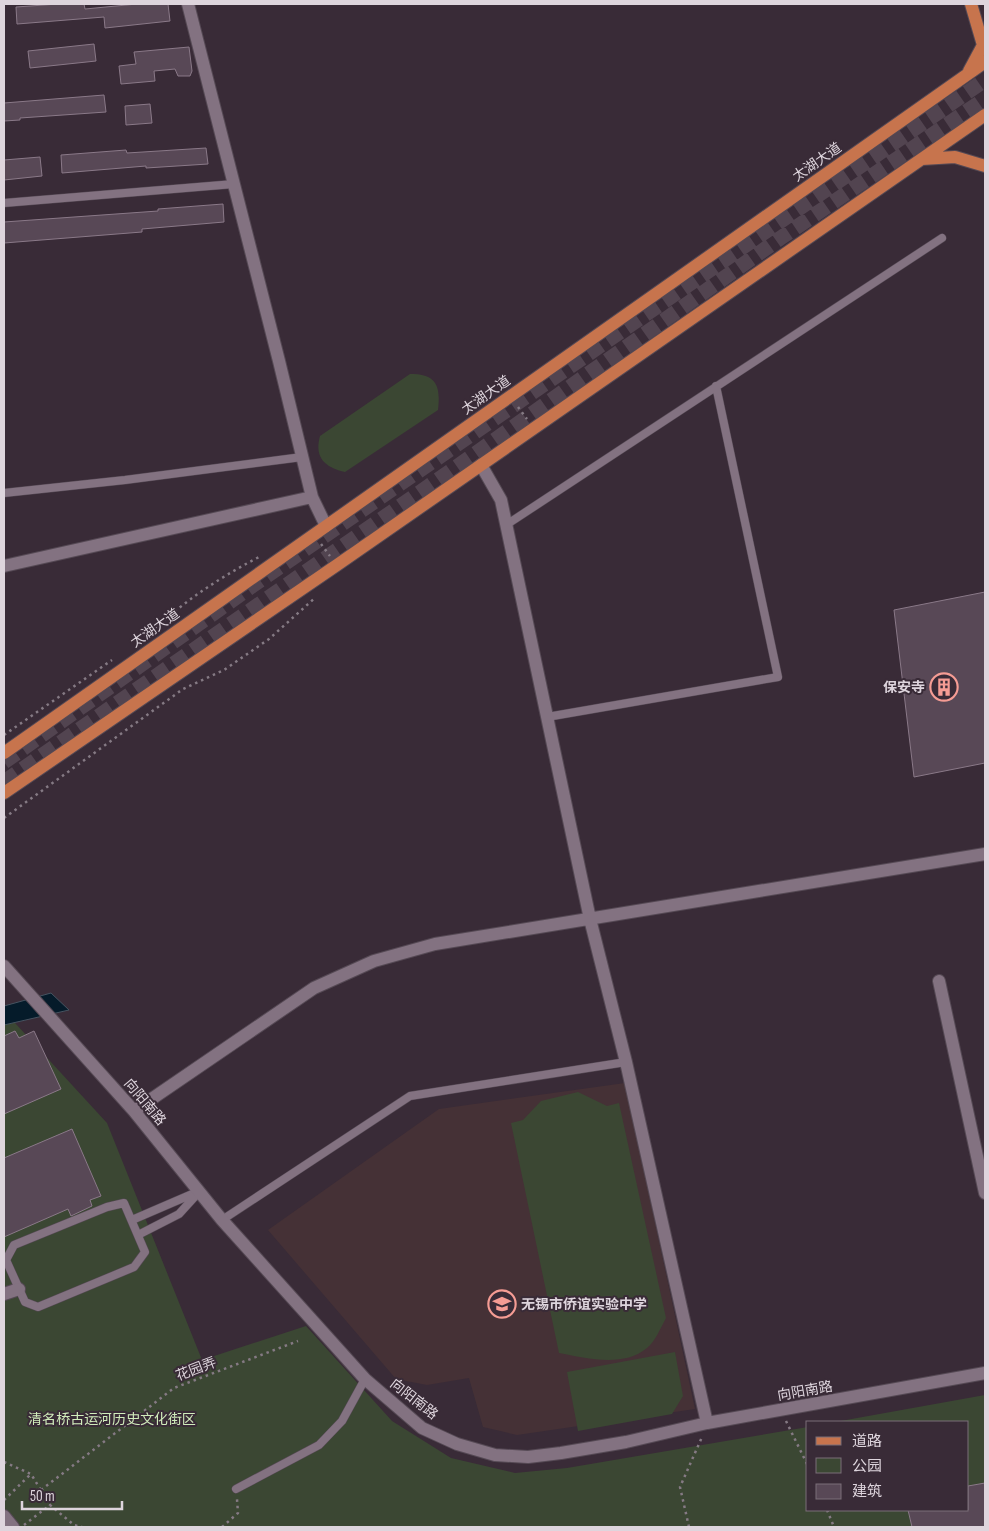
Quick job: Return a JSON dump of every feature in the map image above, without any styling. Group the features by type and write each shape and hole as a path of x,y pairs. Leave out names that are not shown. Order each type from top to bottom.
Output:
{"main road":[{"path":"968,74 983,45 971,4"},
{"name":"太湖大道","path":"4,753 985,62"},
{"path":"4,792 337,565 985,115"},
{"path":"922,159 955,157 985,166"}],"street":[{"path":"188,4 312,497 326,526"},
{"path":"481,465 501,500 590,919 626,1062 707,1423"},
{"path":"4,566 312,497"},
{"path":"134,1111 314,988 374,960 435,944 985,854"},
{"name":"向阳南路","path":"8,973 58,1024 134,1111 222,1220 365,1379 422,1428 457,1444 495,1455 528,1457 561,1453 626,1442 707,1423 985,1373"},
{"path":"939,981 985,1193"},
{"path":"4,1294 19,1289"},
{"path":"4,1516 13,1527"}],"lane":[{"path":"4,203 234,184"},
{"path":"506,524 942,238"},
{"path":"547,717 778,678 716,386"},
{"path":"4,493 302,457"},
{"path":"222,1220 410,1096 626,1062"},
{"path":"132,1220 199,1192"},
{"path":"138,1235 179,1214 199,1192"},
{"path":"124,1203 132,1220 145,1252 134,1267 38,1307 25,1302 6,1260 14,1245 107,1207 124,1203"},
{"path":"236,1489 319,1444 342,1421 365,1379"}],"path":[{"path":"510,396 533,429"},
{"path":"314,534 337,565"},
{"name":"花园弄","path":"40,1490 174,1388 298,1341"},
{"path":"781,1410 806,1462"},
{"path":"689,1527 680,1487 707,1423"},
{"path":"4,1462 31,1474 50,1505 74,1525 82,1527"},
{"path":"4,1500 31,1474"},
{"path":"222,1527 238,1513 236,1489"},
{"path":"21,1527 50,1505"},
{"path":"827,1511 834,1527"}],"shaded area":[{"name":"无锡市侨谊实验中学","path":"625,1083 695,1409 517,1435 483,1427 469,1378 427,1385 396,1379 268,1230 439,1109"}],"green space":[{"path":"410,374 426,376 435,383 439,394 438,410 345,472 327,464 320,456 320,436"},
{"name":"清名桥古运河历史文化街区","path":"4,1011 107,1123 202,1360 306,1326 392,1421 451,1458 515,1473 567,1468 806,1427 806,1511 969,1511 969,1421 841,1421 985,1395 985,1527 4,1527"},
{"path":"578,1092 607,1106 619,1103 666,1318 647,1348 627,1358 616,1360 592,1359 559,1353 511,1123 523,1120 541,1101"},
{"path":"675,1352 683,1396 672,1414 578,1431 567,1372"}],"water":[{"path":"51,993 69,1010 4,1025 4,1006"}],"building":[{"path":"84,4 85,9 137,4 168,4 170,21 105,28 104,17 17,24 16,7"},
{"path":"94,44 96,61 30,68 28,51"},
{"path":"189,47 192,71 190,76 178,76 175,69 154,71 155,81 121,84 119,66 136,64 134,52"},
{"path":"104,95 106,112 20,118 20,120 4,121 4,103"},
{"path":"150,104 152,123 126,125 125,106"},
{"path":"206,148 208,164 146,168 146,166 62,173 61,155 126,150 127,153"},
{"path":"40,157 42,176 4,180 4,160"},
{"path":"223,204 224,222 142,229 142,232 4,243 4,222 158,211 158,209"},
{"name":"保安寺","path":"985,592 985,763 914,777 894,610"},
{"path":"15,1031 19,1038 34,1031 61,1089 4,1114 4,1036"},
{"path":"72,1129 101,1196 90,1200 92,1206 71,1216 68,1209 4,1237 4,1158"},
{"path":"985,1483 985,1527 912,1527 908,1511 969,1511 969,1486"}],"tunnel":[{"path":"4,762 252,586 985,80"},
{"path":"4,782 475,454 782,237 985,99"}],"place":[{"name":"保安寺","path":"944,687"},
{"name":"无锡市侨谊实验中学","path":"502,1304"}]}
